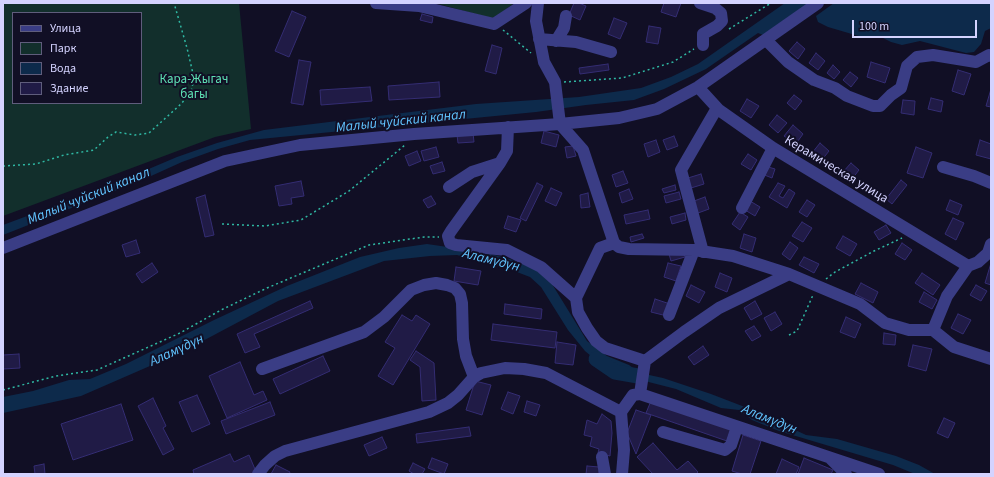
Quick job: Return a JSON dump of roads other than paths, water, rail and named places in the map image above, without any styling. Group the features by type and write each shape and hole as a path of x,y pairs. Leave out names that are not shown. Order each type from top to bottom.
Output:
{"street":[{"path":"376,3 419,6 494,24 526,3"},
{"path":"538,3 536,21 539,39 544,62 555,86 560,119 583,150 614,243 619,247 629,249 698,251 733,256 789,274 860,304 884,323 909,330 933,330 954,347 991,359"},
{"path":"700,3 715,8 721,13 722,21 717,26 703,34 703,45"},
{"path":"3,248 225,161 300,145 508,127 560,119 619,118 657,109 698,87 818,3"},
{"path":"556,41 564,28 566,16"},
{"path":"539,39 576,42 611,52"},
{"path":"766,40 788,62 814,80 873,106 880,106 901,88 907,66 917,57 933,55 976,62 990,55"},
{"name":"Керамическая улица","path":"698,87 717,108 773,148 968,266"},
{"path":"670,316 698,251 681,170 717,108"},
{"path":"508,127 507,151 451,231 448,236 450,243 456,245 507,250 541,267 576,298"},
{"path":"742,208 773,148"},
{"path":"449,187 472,172 500,163"},
{"path":"943,167 974,176 991,183"},
{"path":"614,243 600,248 576,298 578,312 596,341 609,350 645,363"},
{"path":"933,330 947,296 968,266 978,262 988,253 991,244"},
{"path":"622,474 624,450 621,412 633,395 641,388 645,363 684,332 719,308 789,274"},
{"path":"262,369 364,332 384,317 411,290 424,285 436,283 455,288 460,294 462,303 463,339 466,356 474,377"},
{"path":"978,355 991,366"},
{"path":"258,474 265,464 274,456 285,451 429,412 448,403 458,395 474,377 481,373 505,368 524,369 546,373 621,412"},
{"path":"641,388 737,426 879,474"},
{"path":"663,432 724,450 731,445 737,426"},
{"path":"602,457 605,474"},
{"path":"830,458 846,474"}],"water":[{"name":"Малый чуйский канал","path":"785,3 809,3 763,35 758,33 706,69 664,89 634,100 536,112 250,140 218,149 182,162 140,181 3,235 3,225 118,182 177,157 217,143 264,130 476,104 579,97 641,88 671,77 698,64"},
{"path":"834,3 991,3 991,28 985,31 981,44 974,52 966,53 920,41 902,45 881,37 862,37 828,27 818,22 816,16"},
{"path":"427,244 482,252 510,259 535,269 552,284 587,341 607,356 629,365 640,373 663,378 711,394 750,409 806,435 837,439 896,456 919,465 935,474 915,474 893,465 779,431 752,420 739,410 721,408 676,389 633,378 604,367 585,351 568,330 541,287 530,277 509,269 457,255 430,256 384,261 278,301 182,352 81,396 3,413 3,397 33,391 69,380 90,379 126,364 214,320 287,286 360,257 399,248"}],"waterway":[{"name":"Аламүдүн","path":"596,359 615,372 638,376"}],"park label":[{"name":"Кара-Жыгач багы","path":"194,88"}]}
